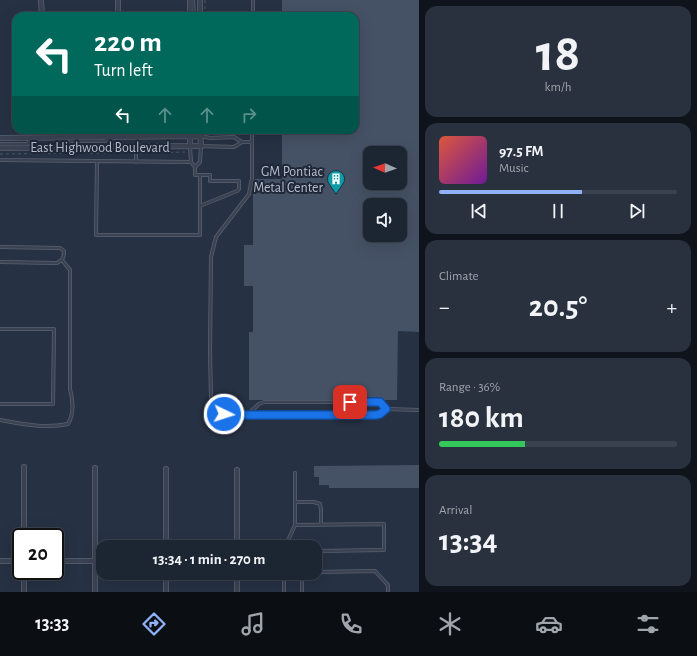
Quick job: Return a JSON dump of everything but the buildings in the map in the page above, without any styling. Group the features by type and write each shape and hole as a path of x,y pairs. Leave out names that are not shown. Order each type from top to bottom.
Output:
{"street":[{"path":"41,0 42,12"},
{"path":"118,0 118,12"},
{"path":"190,0 190,12"},
{"path":"199,0 200,12"},
{"path":"190,136 190,146"},
{"path":"200,136 200,146"},
{"name":"East Highwood Boulevard","path":"0,138 200,136"},
{"name":"East Highwood Boulevard","path":"0,148 200,146"},
{"path":"24,467 24,528"},
{"path":"95,468 95,592"},
{"path":"166,469 166,540"},
{"path":"237,470 237,540"},
{"path":"0,561 12,561"},
{"path":"64,561 95,561"},
{"path":"24,580 24,592"},
{"path":"166,580 166,592"},
{"path":"237,580 237,592"}],"lane":[{"path":"193,0 194,12"},
{"path":"253,0 253,12"},
{"path":"252,134 252,178 249,194 216,237 211,257 212,398 216,409 224,414 247,415 376,415 380,414 386,409 419,410"},
{"path":"200,136 210,138 234,137 242,142 252,142"},
{"path":"67,147 69,142 104,141 120,137"},
{"path":"0,144 28,143 30,138"},
{"path":"194,166 200,162 200,146 234,148 242,142"},
{"path":"190,146 191,162 194,166 194,175 210,175 210,181 239,181 239,189 237,191 200,206"},
{"path":"136,147 136,162"},
{"path":"0,160 191,162"},
{"path":"97,161 96,235 200,235 200,175"},
{"path":"0,248 60,248 64,251 62,260"},
{"path":"0,262 57,262 62,260"},
{"path":"0,420 28,425 58,426 68,424 72,417 72,395 70,389 70,270 62,260"},
{"path":"0,329 54,329 53,404 0,404"},
{"path":"247,415 259,404 264,402 380,402 386,409"},
{"path":"288,540 295,525 295,473"},
{"path":"295,502 314,502 320,504 321,524"},
{"path":"295,525 384,524 384,550 322,551"},
{"path":"322,572 375,571 388,585 388,592"},
{"path":"284,580 284,592"},
{"path":"302,580 302,592"}],"path":[{"path":"205,0 205,12"},
{"path":"0,154 115,154 126,152 128,154 191,152"}],"place":[{"name":"GM Pontiac Metal Center","path":"336,194"}],"route":[{"path":"224,414 376,415 380,414 386,409 380,402 350,402"}]}
